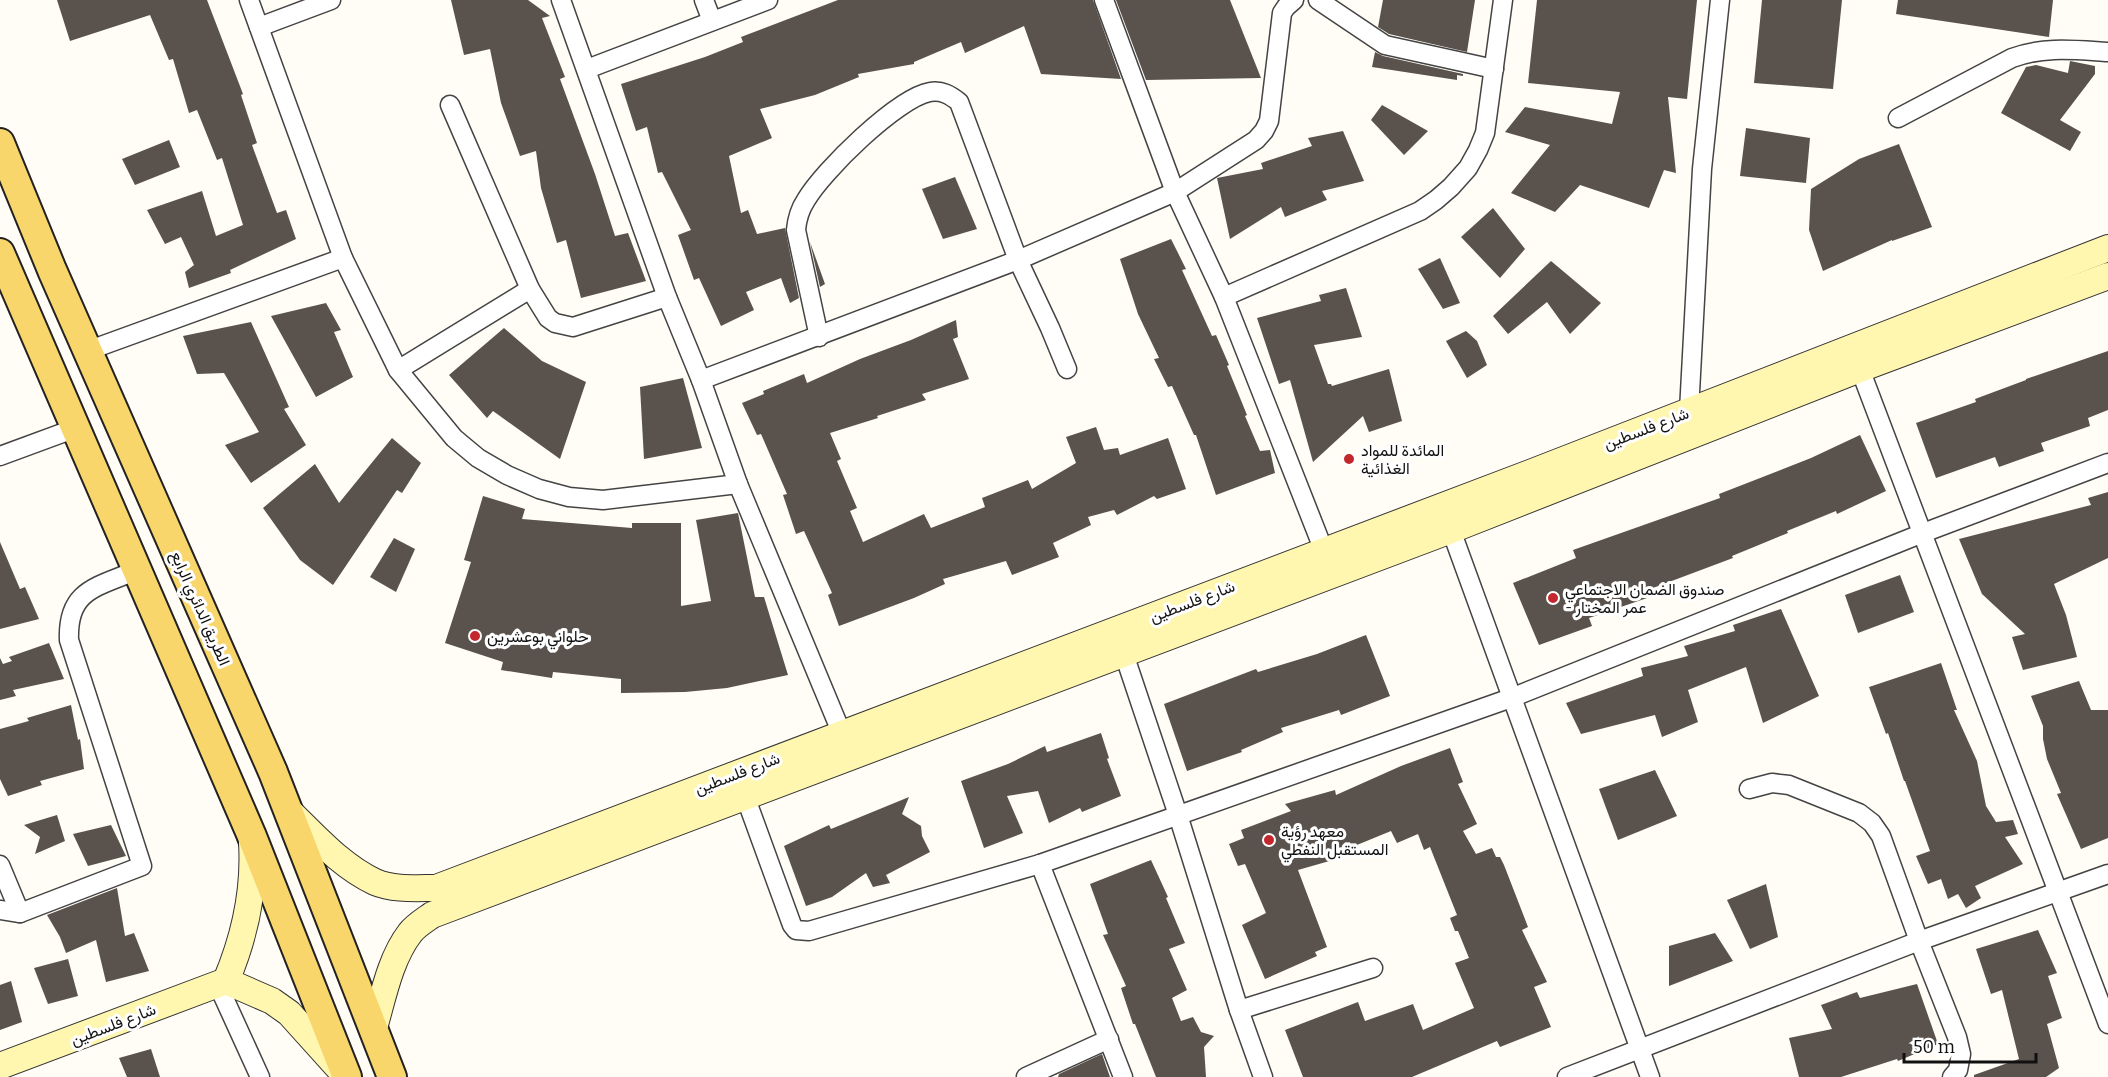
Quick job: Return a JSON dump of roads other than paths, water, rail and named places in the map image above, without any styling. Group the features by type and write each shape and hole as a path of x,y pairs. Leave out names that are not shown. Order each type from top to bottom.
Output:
{"main road":[{"name":"الطريق الدائري الرابع","path":"0,143 87,351 289,811 392,1077"},
{"path":"0,253 251,834 347,1077"}],"street":[{"path":"249,0 343,258 398,370 454,438 488,464 539,489 569,497 603,500 738,484"},
{"path":"259,27 331,0"},
{"path":"561,0 738,484 842,734"},
{"path":"704,0 712,21"},
{"path":"587,69 768,0"},
{"path":"1104,0 1175,192 1224,297 1324,551"},
{"path":"701,380 1018,260 1175,192 1256,140 1264,131 1269,121 1282,13 1286,6 1294,0"},
{"path":"1318,0 1385,45 1494,69"},
{"path":"1224,297 1420,211 1436,200 1468,168 1485,133 1503,0"},
{"path":"1689,411 1701,169 1720,0"},
{"path":"1898,118 2012,58 2028,52 2063,49 2108,52"},
{"path":"819,337 796,230 799,212 830,168 885,119 913,98 939,91 950,94 959,102 1018,260 1067,369"},
{"path":"450,105 530,289 548,318 555,323 573,327 668,297"},
{"name":"شارع فلسطين","path":"374,1028 399,951 411,931 432,915 1451,530 1534,484 1689,411 2108,248"},
{"path":"87,351 343,258"},
{"name":"شارع فلسطين","path":"289,811 328,850 377,882 405,888 436,888 1324,551 1534,484 1860,369 2108,276"},
{"path":"398,370 530,289"},
{"path":"1860,369 2108,1024"},
{"path":"0,456 76,428"},
{"path":"745,796 792,925 796,930 809,931 1040,864 1511,698 1923,533 2108,463"},
{"path":"1451,530 1650,1077"},
{"path":"0,910 20,913 142,866 69,640 68,624 76,602 88,591 137,570"},
{"path":"1124,654 1178,815 1239,1011 1263,1077"},
{"path":"1749,789 1772,783 1789,785 1840,804 1859,813 1872,823 1881,836 1957,1037 1961,1054 1958,1070 1952,1077"},
{"path":"222,983 238,953 252,894 251,834"},
{"path":"1040,864 1124,1077"},
{"path":"0,865 20,913"},
{"path":"1567,1077 1919,941 2108,874"},
{"path":"1239,1011 1373,968"},
{"path":"222,983 260,1077"},
{"path":"222,983 272,1001 289,1013 347,1077"},
{"name":"شارع فلسطين","path":"0,1066 222,983"},
{"path":"1026,1077 1108,1039"}],"place":[{"name":"المائدة للمواد الغذائية","path":"1349,459"},
{"name":"صندوق الضمان الاجتماعي - عمر المختار","path":"1553,598"},
{"name":"حلواني بوعشرين","path":"475,636"},
{"name":"معهد رؤية المستقبل النفطي","path":"1269,840"}]}
